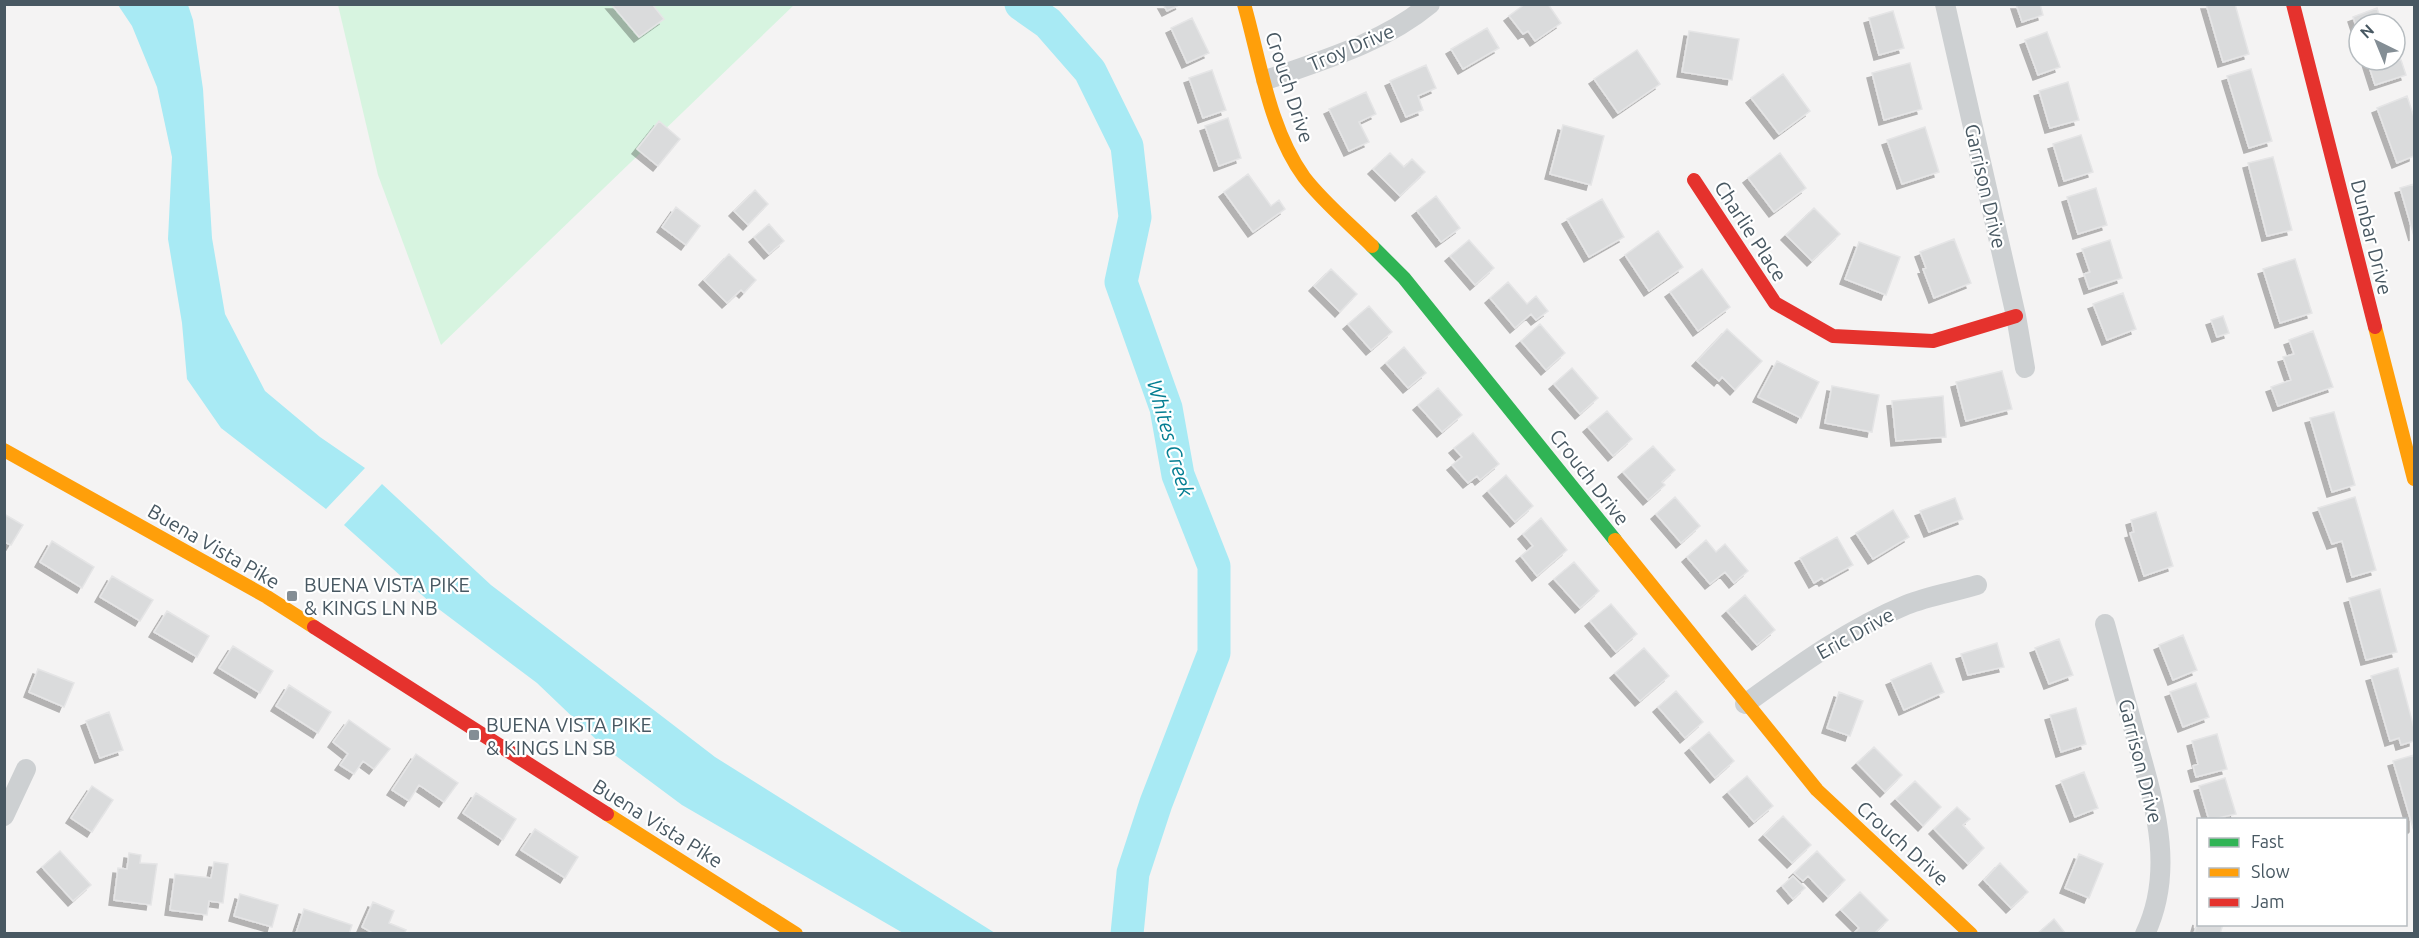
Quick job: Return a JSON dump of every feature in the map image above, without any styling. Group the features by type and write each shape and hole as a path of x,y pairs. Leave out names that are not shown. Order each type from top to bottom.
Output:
{"street":[{"name":"Crouch Drive","path":"1244,4 1275,115 1293,158 1305,178 1419,296 1745,704 1817,790 1971,933"},
{"name":"Troy Drive","path":"1266,80 1356,47 1406,24 1430,4"},
{"name":"Garrison Drive","path":"1945,4 2016,316 2025,368"},
{"name":"Dunbar Drive","path":"2293,4 2415,480"},
{"name":"Charlie Place","path":"1694,180 1775,303 1833,336 1933,341 2016,316"},
{"name":"Buena Vista Pike","path":"4,450 267,597 796,933"},
{"name":"Eric Drive","path":"1745,704 1800,664 1874,620 1907,604 1977,585"},
{"name":"Garrison Drive","path":"2105,624 2158,818 2162,875 2158,898 2145,933"},
{"path":"4,816 26,769"}],"green space":[{"path":"338,5 794,5 441,345 378,175"}],"water":[{"path":"118,5 188,5 193,20 203,89 212,238 225,314 265,391 320,437 365,468 326,509 221,428 187,379 182,323 168,239 172,157 157,87 132,26"},
{"path":"382,484 491,585 715,757 995,933 903,933 682,805 604,747 537,683 432,604 344,525"}],"building":[{"path":"611,4 652,4 664,19 639,37"},
{"path":"1163,4 1181,4 1167,11"},
{"path":"1525,4 1548,4 1561,23 1535,41 1528,31 1523,34 1509,16"},
{"path":"2016,4 2040,4 2043,15 2022,22"},
{"path":"2206,4 2235,4 2249,54 2223,62"},
{"path":"2377,8 2378,12 2366,12"},
{"path":"1893,11 1904,48 1879,55 1869,18"},
{"path":"1192,18 1209,53 1187,63 1171,28"},
{"path":"1487,28 1499,48 1463,69 1451,49"},
{"path":"1689,31 1739,39 1732,80 1682,72"},
{"path":"2047,32 2060,67 2038,75 2025,40"},
{"path":"1637,50 1660,84 1618,113 1594,79"},
{"path":"1910,63 1922,109 1884,120 1872,73"},
{"path":"1426,65 1436,88 1418,96 1423,110 1406,117 1390,81"},
{"path":"2251,69 2272,141 2249,148 2227,76"},
{"path":"1212,70 1226,110 1203,118 1189,78"},
{"path":"2371,72 2405,72 2406,75 2375,85"},
{"path":"1783,74 1810,111 1779,134 1751,98"},
{"path":"2068,82 2079,120 2050,128 2039,91"},
{"path":"1366,92 1376,114 1359,122 1369,142 1349,151 1329,109"},
{"path":"2407,96 2414,117 2414,156 2397,163 2377,108"},
{"path":"1228,118 1241,158 1219,166 1205,126"},
{"path":"659,121 680,139 658,166 637,149"},
{"path":"1563,125 1604,136 1591,185 1550,174"},
{"path":"1925,127 1939,172 1902,184 1887,140"},
{"path":"2081,135 2093,172 2064,181 2053,144"},
{"path":"1390,153 1404,167 1412,159 1425,172 1400,196 1373,169"},
{"path":"1780,153 1806,188 1774,212 1748,178"},
{"path":"2273,157 2292,230 2267,236 2248,163"},
{"path":"1248,174 1271,206 1279,200 1285,209 1253,232 1224,192"},
{"path":"2414,184 2414,236 2400,188"},
{"path":"2096,188 2107,225 2078,234 2067,197"},
{"path":"755,190 768,204 748,225 734,211"},
{"path":"1436,196 1460,228 1441,242 1417,211"},
{"path":"1602,199 1624,237 1589,257 1567,219"},
{"path":"676,207 700,226 686,245 662,227"},
{"path":"1814,208 1840,234 1812,261 1786,235"},
{"path":"769,224 784,241 769,254 754,237"},
{"path":"1658,231 1683,267 1649,291 1625,255"},
{"path":"1954,239 1971,283 1934,298 1923,269 1926,268 1920,252"},
{"path":"1469,240 1494,268 1475,285 1450,256"},
{"path":"2110,240 2122,278 2089,289 2084,274 2090,272 2082,249"},
{"path":"1859,242 1900,257 1886,295 1845,279"},
{"path":"729,254 756,280 744,293 741,290 727,303 704,280"},
{"path":"2295,259 2312,313 2280,323 2263,269"},
{"path":"1331,269 1357,294 1340,312 1314,286"},
{"path":"1702,269 1730,307 1698,331 1670,292"},
{"path":"1508,282 1527,304 1536,296 1548,311 1536,320 1531,314 1515,328 1490,298"},
{"path":"2123,293 2136,329 2107,340 2093,304"},
{"path":"1369,306 1392,332 1371,350 1348,324"},
{"path":"2223,316 2229,333 2217,337 2211,320"},
{"path":"1540,324 1565,353 1546,370 1521,341"},
{"path":"1727,329 1762,361 1735,390 1722,377 1719,381 1697,361"},
{"path":"2313,331 2333,387 2278,406 2271,387 2291,380 2283,357 2294,354 2289,340"},
{"path":"1404,347 1426,373 1408,388 1386,363"},
{"path":"1777,361 1819,382 1801,418 1758,397"},
{"path":"1572,368 1598,398 1580,414 1554,384"},
{"path":"2002,371 2012,409 1966,421 1956,382"},
{"path":"1832,386 1879,395 1872,432 1825,423"},
{"path":"1438,388 1462,415 1442,432 1418,405"},
{"path":"1943,396 1946,437 1896,441 1892,401"},
{"path":"1607,411 1632,439 1613,456 1588,427"},
{"path":"2334,412 2355,485 2332,492 2310,418"},
{"path":"1473,433 1499,464 1480,480 1477,476 1468,483 1452,465 1462,457 1454,448"},
{"path":"1653,446 1675,470 1662,482 1665,485 1648,500 1623,472"},
{"path":"1506,475 1533,506 1515,522 1488,491"},
{"path":"1675,497 1700,526 1681,543 1656,514"},
{"path":"2355,497 2376,570 2352,577 2342,541 2332,544 2318,508"},
{"path":"1955,498 1963,519 1929,532 1920,511"},
{"path":"1893,510 1909,537 1873,559 1856,533"},
{"path":"2156,512 2173,566 2144,576 2130,533 2134,532 2131,520"},
{"path":"4,514 23,525 11,545 4,542"},
{"path":"1541,518 1567,550 1537,576 1521,556 1533,546 1523,534"},
{"path":"1837,537 1853,565 1824,581 1822,578 1814,583 1800,558"},
{"path":"1706,540 1716,552 1725,544 1748,571 1734,583 1725,572 1710,584 1687,557"},
{"path":"52,541 94,567 82,588 40,562"},
{"path":"1574,562 1599,591 1580,608 1554,579"},
{"path":"112,576 153,600 140,621 100,597"},
{"path":"2380,589 2397,652 2366,660 2349,598"},
{"path":"1745,595 1775,630 1757,645 1727,611"},
{"path":"1611,604 1637,634 1616,652 1590,621"},
{"path":"167,611 209,636 197,657 154,632"},
{"path":"2183,635 2197,670 2173,680 2159,645"},
{"path":"2059,639 2073,675 2049,684 2035,648"},
{"path":"1997,643 2004,667 1968,675 1961,654"},
{"path":"233,646 273,671 260,693 219,668"},
{"path":"1644,648 1669,676 1640,701 1615,673"},
{"path":"1931,663 1944,692 1904,710 1891,680"},
{"path":"2398,668 2414,728 2414,741 2401,745 2399,738 2390,741 2371,676"},
{"path":"38,669 74,683 64,707 29,692"},
{"path":"2196,683 2209,717 2183,727 2170,692"},
{"path":"289,685 331,712 318,733 276,706"},
{"path":"1676,691 1703,722 1685,738 1658,707"},
{"path":"1839,692 1863,701 1850,736 1827,728"},
{"path":"2076,708 2086,744 2061,752 2050,715"},
{"path":"109,712 123,750 100,758 86,721"},
{"path":"349,720 390,749 374,769 363,761 354,774 340,765 348,754 333,742"},
{"path":"1709,732 1734,761 1715,778 1690,748"},
{"path":"2217,734 2227,769 2196,777 2193,766 2198,764 2192,741"},
{"path":"1874,747 1902,775 1885,792 1857,763"},
{"path":"416,754 458,783 444,802 419,785 409,801 392,790"},
{"path":"2414,755 2414,827 2413,828 2393,761"},
{"path":"2084,772 2098,808 2075,817 2061,781"},
{"path":"1747,776 1773,806 1754,822 1728,792"},
{"path":"2225,778 2236,814 2208,818 2199,786"},
{"path":"1915,781 1941,807 1923,826 1896,799"},
{"path":"92,786 113,800 92,832 71,818"},
{"path":"476,793 516,819 503,840 463,813"},
{"path":"1957,807 1970,819 1963,825 1984,848 1968,864 1934,829"},
{"path":"1783,816 1811,845 1792,863 1764,835"},
{"path":"535,829 578,857 565,878 521,850"},
{"path":"60,851 91,885 73,901 42,867"},
{"path":"1817,851 1845,880 1828,897 1808,876 1803,881 1794,873"},
{"path":"129,853 141,855 140,863 157,864 151,905 114,900 118,868 127,869"},
{"path":"2079,854 2103,864 2089,898 2065,888"},
{"path":"214,862 228,864 223,903 209,901 207,915 170,910 175,874 211,878"},
{"path":"2000,863 2028,892 2011,908 1984,880"},
{"path":"1793,876 1805,888 1793,899 1782,886"},
{"path":"1860,892 1888,920 1874,934 1853,934 1859,928 1841,910"},
{"path":"240,894 278,905 272,927 234,916"},
{"path":"373,902 394,911 389,923 406,930 404,934 370,934 371,932 362,927"},
{"path":"304,909 352,925 349,934 296,933"},
{"path":"2054,919 2066,934 2037,934"},
{"path":"2197,924 2197,926 2222,926 2220,934 2194,934"}],"waterway":[{"name":"Whites Creek","path":"1021,4 1048,23 1090,71 1127,146 1135,217 1121,282 1166,408 1178,475 1214,566 1214,653 1156,803 1133,873 1127,934"}],"traffic: fast":[{"path":"1372,246 1404,278 1615,540"}],"traffic: slow":[{"path":"1244,4 1267,94 1282,138 1292,158 1304,177 1320,195 1372,246"},
{"path":"2375,327 2414,479"},
{"path":"4,450 267,597 314,627"},
{"path":"1615,540 1817,790 1971,934"},
{"path":"607,814 796,934"}],"traffic: jam":[{"path":"2293,4 2375,327"},
{"path":"1694,180 1775,303 1833,336 1933,341 2016,316"},
{"path":"314,627 607,814"}],"place":[{"name":"BUENA VISTA PIKE & KINGS LN NB","path":"292,596"},
{"name":"BUENA VISTA PIKE & KINGS LN SB","path":"474,735"}]}
